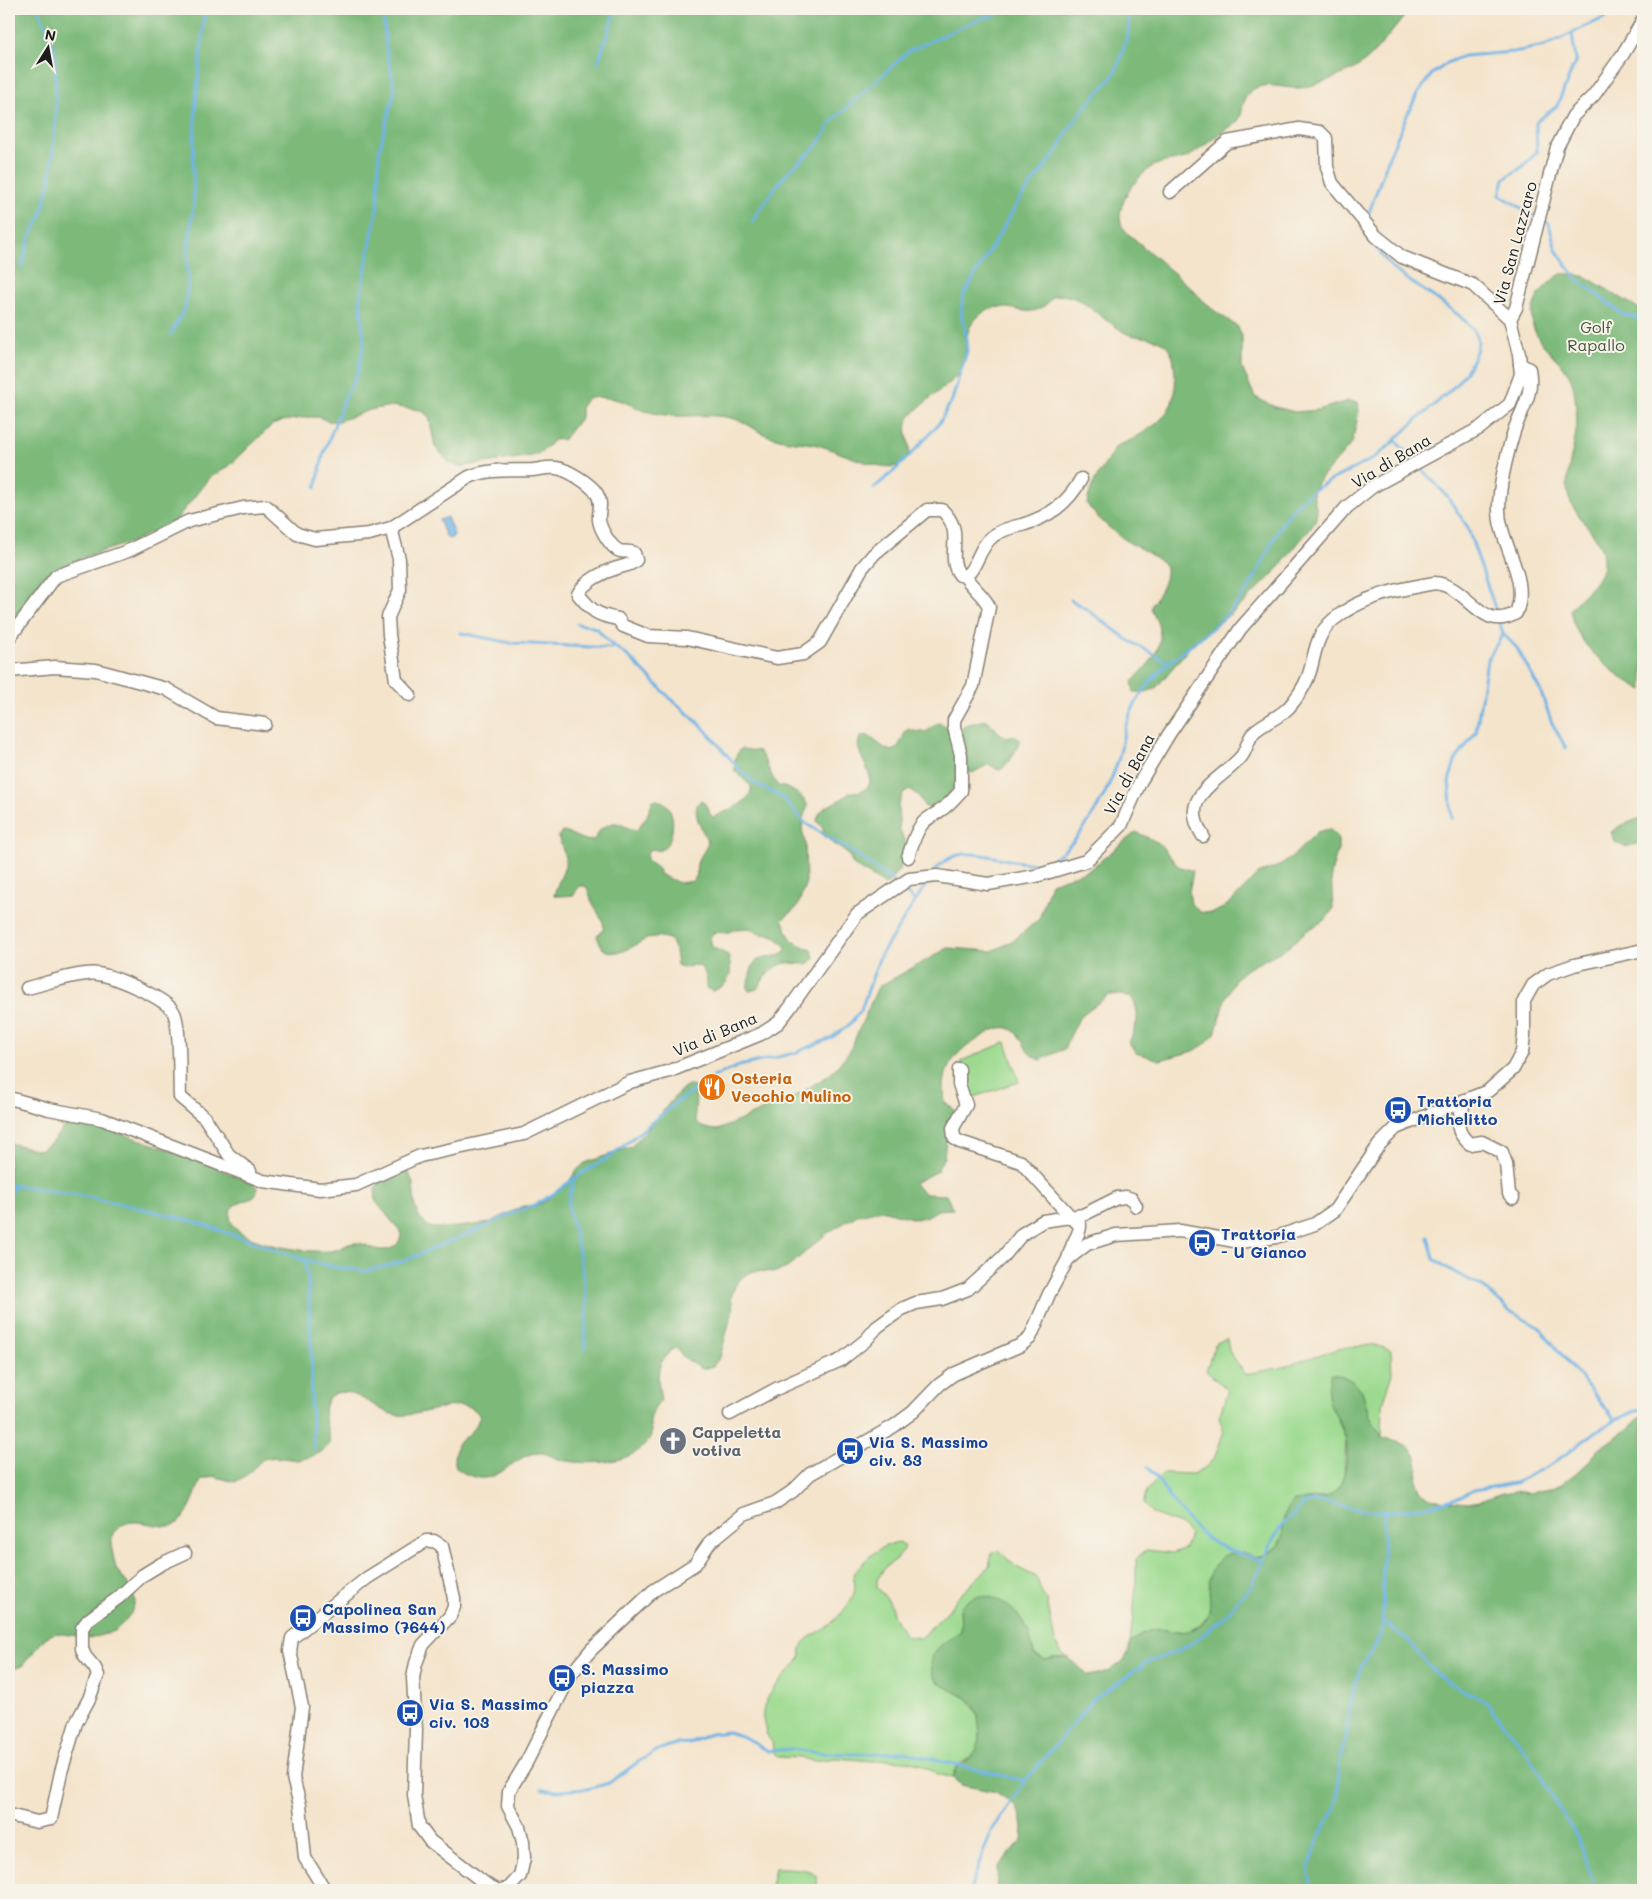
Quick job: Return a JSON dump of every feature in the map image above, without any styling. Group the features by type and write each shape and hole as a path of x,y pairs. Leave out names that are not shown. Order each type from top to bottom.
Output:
{"street":[{"name":"Via San Lazzaro","path":"1170,192 1228,142 1299,128 1320,132 1326,138 1327,167 1332,183 1376,236 1402,257 1473,285 1510,319 1516,308 1557,147 1573,116 1594,94 1624,54 1643,20"},
{"name":"Via di Bana","path":"9,1098 49,1109 102,1119 263,1181 320,1189 356,1185 420,1156 524,1134 630,1082 670,1071 761,1034 778,1023 857,914 908,879 937,876 988,884 1036,876 1086,861 1121,826 1140,782 1169,734 1241,628 1347,507 1372,488 1480,428 1510,404 1520,374 1520,364 1510,319"},
{"path":"1203,836 1195,816 1196,802 1209,784 1242,756 1254,732 1280,715 1293,703 1305,685 1322,632 1334,619 1361,601 1435,583 1445,584 1454,588 1488,617 1498,619 1509,617 1516,613 1520,595 1519,583 1499,517 1502,481 1514,432 1530,393 1529,369 1520,364"},
{"path":"9,638 56,576 128,551 189,521 243,508 266,506 297,534 315,539 370,534 391,528 470,477 480,473 494,470 557,468 581,479 597,494 601,509 599,520 608,542 620,551 634,553 636,560 632,565 618,567 582,586 578,594 588,606 599,615 618,619 623,626 648,636 687,638 777,658 803,654 820,642 862,568 874,554 927,510 942,510 952,524 956,567 960,574 965,576 973,589 987,600 989,607 973,686 954,720 954,727 962,754 961,791 940,812 930,816 922,825 915,835 908,857"},
{"path":"965,576 972,570 981,549 997,533 1034,521 1054,511 1065,502 1081,479"},
{"path":"391,528 399,559 400,590 388,617 389,635 396,680 410,695"},
{"path":"9,671 56,667 96,670 166,690 216,718 264,724"},
{"path":"1068,1259 1088,1244 1116,1235 1180,1231 1240,1242 1276,1237 1315,1224 1335,1210 1379,1145 1396,1128 1488,1091 1513,1069 1522,1052 1524,1001 1533,985 1548,974 1574,965 1643,950"},
{"path":"27,988 98,973 146,992 169,1006 175,1014 177,1029 180,1097 205,1118 230,1155 263,1181"},
{"path":"502,1890 509,1888 520,1876 524,1858 523,1842 519,1827 508,1806 509,1791 526,1763 571,1674 591,1650 653,1591 695,1564 710,1542 744,1514 775,1503 794,1491 810,1474 894,1426 913,1412 939,1385 954,1374 1022,1345 1030,1338 1049,1294 1073,1248 1073,1243 1080,1232 1080,1225 1073,1218 1067,1217 1021,1162 960,1142 954,1138 954,1128 966,1105 959,1084 958,1069"},
{"path":"1465,1100 1458,1119 1459,1128 1465,1140 1470,1144 1482,1142 1502,1152 1506,1164 1509,1194 1513,1198"},
{"path":"730,1414 776,1388 841,1360 866,1340 877,1326 902,1309 916,1303 942,1299 968,1289 1003,1257 1022,1234 1043,1221 1083,1215 1113,1200 1126,1196 1136,1206"},
{"path":"325,1890 305,1858 300,1805 293,1778 302,1707 290,1651 292,1638 367,1578 426,1541 434,1541 442,1546 454,1598 454,1608 450,1616 423,1645 413,1678 416,1730 414,1795 419,1826 430,1841 487,1885 497,1890"},
{"path":"9,1814 37,1822 51,1819 61,1772 76,1723 89,1699 98,1675 82,1648 82,1628 88,1620 118,1598 143,1575 185,1553"}],"green space":[{"path":"9,9 1411,9 1375,52 1350,71 1305,87 1263,86 1251,91 1245,100 1241,116 1235,124 1189,156 1155,165 1148,169 1128,192 1121,211 1120,220 1126,231 1212,309 1238,327 1242,336 1242,368 1255,397 1275,407 1295,412 1318,410 1348,401 1358,402 1359,412 1352,443 1317,483 1313,493 1317,512 1315,522 1276,571 1246,601 1190,647 1155,689 1145,692 1134,692 1132,682 1143,671 1157,651 1160,637 1151,607 1164,583 1166,566 1112,530 1087,504 1094,482 1115,449 1149,429 1170,408 1175,388 1173,360 1167,346 1158,340 1126,333 1077,299 1062,295 1053,296 1044,306 1034,311 1005,307 995,308 984,311 974,321 967,334 963,368 954,379 910,417 906,428 909,454 903,463 896,466 876,465 819,445 775,438 762,433 746,423 727,417 668,416 645,411 625,402 604,398 587,398 581,406 581,417 564,439 554,440 538,455 458,467 449,462 435,447 429,417 421,410 390,406 370,410 339,421 308,417 283,421 272,425 228,467 209,478 176,520 132,542 81,558 55,569 47,576 9,627"},
{"name":"Golf Rapallo","path":"1561,274 1574,274 1586,277 1643,311 1643,690 1620,676 1597,657 1579,635 1573,623 1570,610 1598,578 1603,564 1602,554 1595,536 1577,513 1568,495 1568,472 1577,423 1572,383 1565,368 1542,343 1533,328 1532,312 1540,293"},
{"path":"986,720 1005,737 1008,738 1015,735 1020,740 1013,756 1002,769 998,770 989,764 972,773 962,770 949,796 945,801 933,807 925,807 918,795 909,790 903,793 898,807 899,829 906,844 900,869 886,885 853,865 849,855 824,836 823,829 817,821 821,811 849,793 865,789 869,784 868,771 859,749 858,743 861,737 867,735 886,749 893,751 898,747 908,729 926,732 940,723 958,732 965,725"},
{"path":"741,749 759,751 778,786 795,792 803,798 808,806 803,818 802,829 805,843 806,882 798,906 782,920 791,938 798,944 812,950 814,957 812,961 805,964 786,963 778,966 767,975 757,989 749,991 747,988 755,962 758,959 781,955 786,950 786,947 773,935 759,934 750,928 736,929 726,933 715,932 710,937 712,947 728,955 730,973 727,982 712,991 706,988 706,975 700,966 694,965 684,968 677,965 675,951 670,939 654,937 624,951 610,952 603,949 597,937 604,929 603,923 586,886 579,886 574,895 554,895 565,867 565,856 558,837 562,832 585,840 593,840 601,829 614,823 637,830 647,816 653,800 662,801 668,806 671,813 672,831 665,846 660,850 649,850 647,859 658,867 659,874 679,883 693,881 697,875 698,861 708,842 698,821 696,809 698,804 701,800 713,817 738,806 751,792 751,786 735,771 735,759"},
{"path":"1643,817 1643,842 1625,847 1615,842 1611,832 1620,826"},
{"path":"1329,829 1338,837 1338,850 1331,873 1333,909 1326,919 1305,932 1287,948 1245,970 1236,978 1225,999 1215,1034 1194,1051 1160,1060 1136,1053 1129,1043 1137,1020 1135,1004 1132,998 1121,995 1109,995 1080,1016 1064,1049 1040,1060 1030,1054 1016,1032 1008,1028 998,1028 992,1031 973,1042 957,1055 947,1070 945,1080 945,1103 956,1111 948,1121 944,1157 937,1171 914,1183 925,1194 946,1195 953,1209 938,1210 928,1216 916,1219 881,1210 857,1215 826,1234 787,1268 776,1272 753,1271 742,1277 735,1286 731,1298 733,1308 720,1357 713,1366 702,1369 683,1357 676,1347 661,1364 658,1377 661,1400 651,1417 650,1438 638,1451 619,1459 599,1462 561,1460 543,1453 531,1454 493,1476 483,1478 471,1476 456,1468 454,1457 457,1444 475,1428 480,1416 472,1408 456,1406 414,1414 396,1415 354,1395 345,1392 337,1393 330,1397 325,1407 324,1413 330,1444 321,1452 298,1460 275,1457 263,1459 246,1476 235,1482 212,1476 201,1480 187,1513 174,1525 160,1526 129,1522 122,1525 113,1533 111,1545 116,1569 132,1589 135,1602 131,1613 115,1631 92,1638 55,1633 45,1638 22,1666 11,1670 9,1666 9,1143 39,1150 50,1144 65,1126 71,1123 108,1129 193,1158 254,1184 258,1188 256,1194 234,1206 230,1215 233,1225 243,1234 256,1240 273,1245 307,1250 331,1251 353,1243 360,1243 379,1250 386,1250 396,1245 400,1239 401,1232 376,1202 375,1189 378,1184 404,1170 409,1173 413,1183 415,1207 420,1219 429,1227 458,1227 489,1223 523,1206 535,1206 546,1201 560,1188 566,1186 576,1171 585,1163 631,1147 671,1101 688,1085 694,1087 696,1095 696,1122 707,1129 718,1130 795,1096 831,1074 849,1052 878,987 948,948 992,951 1013,941 1039,919 1051,883 1089,870 1136,832 1159,843 1178,866 1193,871 1189,892 1191,904 1200,912 1213,913 1233,900 1258,874 1281,865 1291,858 1317,832"},
{"path":"1006,1042 1019,1082 971,1098 965,1096 961,1061"},
{"path":"1227,1338 1229,1351 1245,1374 1281,1367 1352,1346 1378,1346 1391,1350 1392,1377 1383,1403 1382,1437 1369,1415 1362,1391 1354,1382 1328,1397 1346,1440 1344,1476 1339,1487 1330,1496 1306,1499 1286,1510 1283,1535 1278,1546 1267,1554 1255,1557 1242,1552 1209,1592 1211,1604 1208,1616 1200,1625 1189,1632 1163,1630 1130,1643 1136,1587 1136,1559 1146,1550 1173,1553 1185,1548 1190,1535 1180,1524 1153,1514 1143,1504 1147,1491 1163,1473 1193,1474 1206,1467 1215,1457 1224,1431 1219,1417 1228,1390 1206,1371 1215,1344"},
{"path":"1331,1374 1343,1376 1354,1382 1362,1391 1369,1415 1382,1437 1406,1445 1415,1454 1418,1466 1416,1479 1420,1491 1429,1499 1468,1503 1503,1493 1515,1491 1527,1493 1551,1489 1563,1483 1583,1468 1600,1448 1629,1428 1643,1415 1643,1890 996,1890 998,1867 1022,1840 1021,1816 1015,1805 996,1792 961,1785 953,1778 958,1767 976,1751 980,1739 978,1715 974,1704 942,1685 934,1678 931,1667 933,1654 941,1645 961,1631 960,1608 977,1596 1002,1602 1021,1618 1029,1634 1034,1655 1045,1660 1059,1658 1070,1660 1088,1676 1115,1667 1128,1654 1130,1643 1146,1632 1161,1629 1179,1632 1198,1627 1205,1621 1208,1614 1210,1606 1209,1583 1214,1567 1220,1559 1227,1554 1234,1553 1254,1556 1268,1554 1275,1549 1282,1538 1284,1516 1286,1510 1294,1501 1328,1496 1334,1493 1342,1480 1347,1447 1343,1431 1332,1410 1328,1394"},
{"path":"900,1542 905,1548 897,1559 885,1567 877,1580 877,1587 890,1603 894,1617 905,1636 920,1638 985,1571 989,1566 992,1553 999,1551 1015,1566 1034,1576 1038,1581 1042,1594 1047,1600 1055,1642 1062,1654 1069,1658 1056,1657 1045,1660 1034,1654 1028,1631 960,1608 961,1631 941,1645 942,1685 964,1697 973,1706 979,1720 980,1735 977,1749 957,1767 953,1778 938,1774 920,1764 906,1761 836,1758 814,1761 801,1758 777,1757 772,1752 773,1745 767,1735 763,1720 767,1699 771,1692 801,1656 802,1645 805,1641 827,1627 846,1607 854,1593 853,1574 858,1568 880,1549"},
{"path":"775,1868 812,1872 817,1878 817,1890 770,1890"}],"water":[{"path":"447,517 454,534 449,539 446,537 439,520"}],"waterway":[{"path":"22,267 30,237 41,216 50,181 56,113 55,51 39,9"},
{"path":"171,334 185,308 188,285 187,258 194,202 193,162 196,101 205,9"},
{"path":"316,488 323,456 344,399 357,376 364,343 360,297 378,205 379,151 395,89 386,48 383,9"},
{"path":"598,62 616,9"},
{"path":"752,221 787,173 817,146 830,123 909,51 977,20 1015,9"},
{"path":"874,488 895,470 940,422 952,400 967,351 965,327 961,316 963,296 1020,199 1060,147 1066,134 1086,106 1114,75 1128,33 1130,9"},
{"path":"1367,218 1390,154 1407,115 1418,93 1432,74 1449,62 1464,56 1513,52 1545,46 1606,17 1613,9"},
{"path":"1535,216 1500,195 1504,179 1522,167 1537,152 1536,122 1557,106 1576,60 1572,33"},
{"path":"1543,220 1549,224 1556,250 1576,278 1622,314 1643,320"},
{"path":"933,873 941,864 958,855 977,854 1036,864 1050,860 1063,851 1075,839 1097,809 1119,759 1127,722 1144,689 1162,669 1211,629 1240,600 1254,579 1276,534 1290,512 1315,489 1372,459 1393,443 1442,398 1469,367 1475,355 1478,342 1476,333 1443,303 1395,270 1368,236"},
{"path":"1395,440 1413,460"},
{"path":"1420,467 1447,496 1467,526 1497,614"},
{"path":"1071,600 1088,610 1128,640 1169,663"},
{"path":"1499,620 1503,634 1517,648 1540,690 1552,723 1566,748"},
{"path":"577,624 597,629 611,644 629,657 670,698 702,726 740,770 757,785 782,797 805,823 865,860 895,883"},
{"path":"461,633 511,643 611,648 614,646"},
{"path":"1452,819 1449,781 1455,761 1476,732 1487,660 1503,634"},
{"path":"9,1184 79,1195 145,1209 199,1223 305,1260 334,1267 366,1271 401,1262 510,1214 535,1205 611,1156 678,1101 715,1076 739,1066 795,1053 831,1038 849,1025 861,1010 880,956 929,880"},
{"path":"902,889 915,901"},
{"path":"573,1181 568,1205 579,1252 587,1302 585,1350"},
{"path":"9,1196 15,1185"},
{"path":"1428,1237 1434,1259 1483,1287 1508,1310 1540,1328 1615,1420"},
{"path":"304,1260 308,1280 314,1449"},
{"path":"970,1890 993,1829 1025,1781 1094,1699 1146,1663 1178,1651 1197,1640 1226,1615 1252,1586 1269,1547 1279,1530 1304,1504 1312,1501 1324,1501 1362,1510 1390,1512 1432,1505 1457,1498 1474,1490 1515,1483 1555,1462 1615,1420 1643,1408"},
{"path":"1147,1467 1187,1519 1206,1538 1227,1549 1264,1561"},
{"path":"1313,1890 1309,1867 1319,1838 1338,1797 1339,1769 1341,1753 1346,1739 1349,1706 1361,1667 1382,1633 1384,1512"},
{"path":"1382,1620 1409,1641 1434,1672 1451,1684 1479,1697 1488,1704 1528,1755 1580,1842 1596,1890"},
{"path":"542,1789 558,1791 587,1789 609,1783 660,1749 675,1744 689,1743 711,1734 728,1732 744,1737 767,1751 791,1749 822,1753 857,1754 904,1752 1025,1781"}],"place":[{"name":"Osteria Vecchio Mulino","path":"712,1087"},
{"name":"Trattoria Michelitto","path":"1398,1110"},
{"name":"Trattoria - U Gianco","path":"1202,1243"},
{"name":"Cappeletta votiva","path":"673,1441"},
{"name":"Via S. Massimo civ. 83","path":"850,1451"},
{"name":"Capolinea San Massimo (7644)","path":"303,1618"},
{"name":"S. Massimo piazza","path":"562,1678"},
{"name":"Via S. Massimo civ. 103","path":"410,1713"}]}
